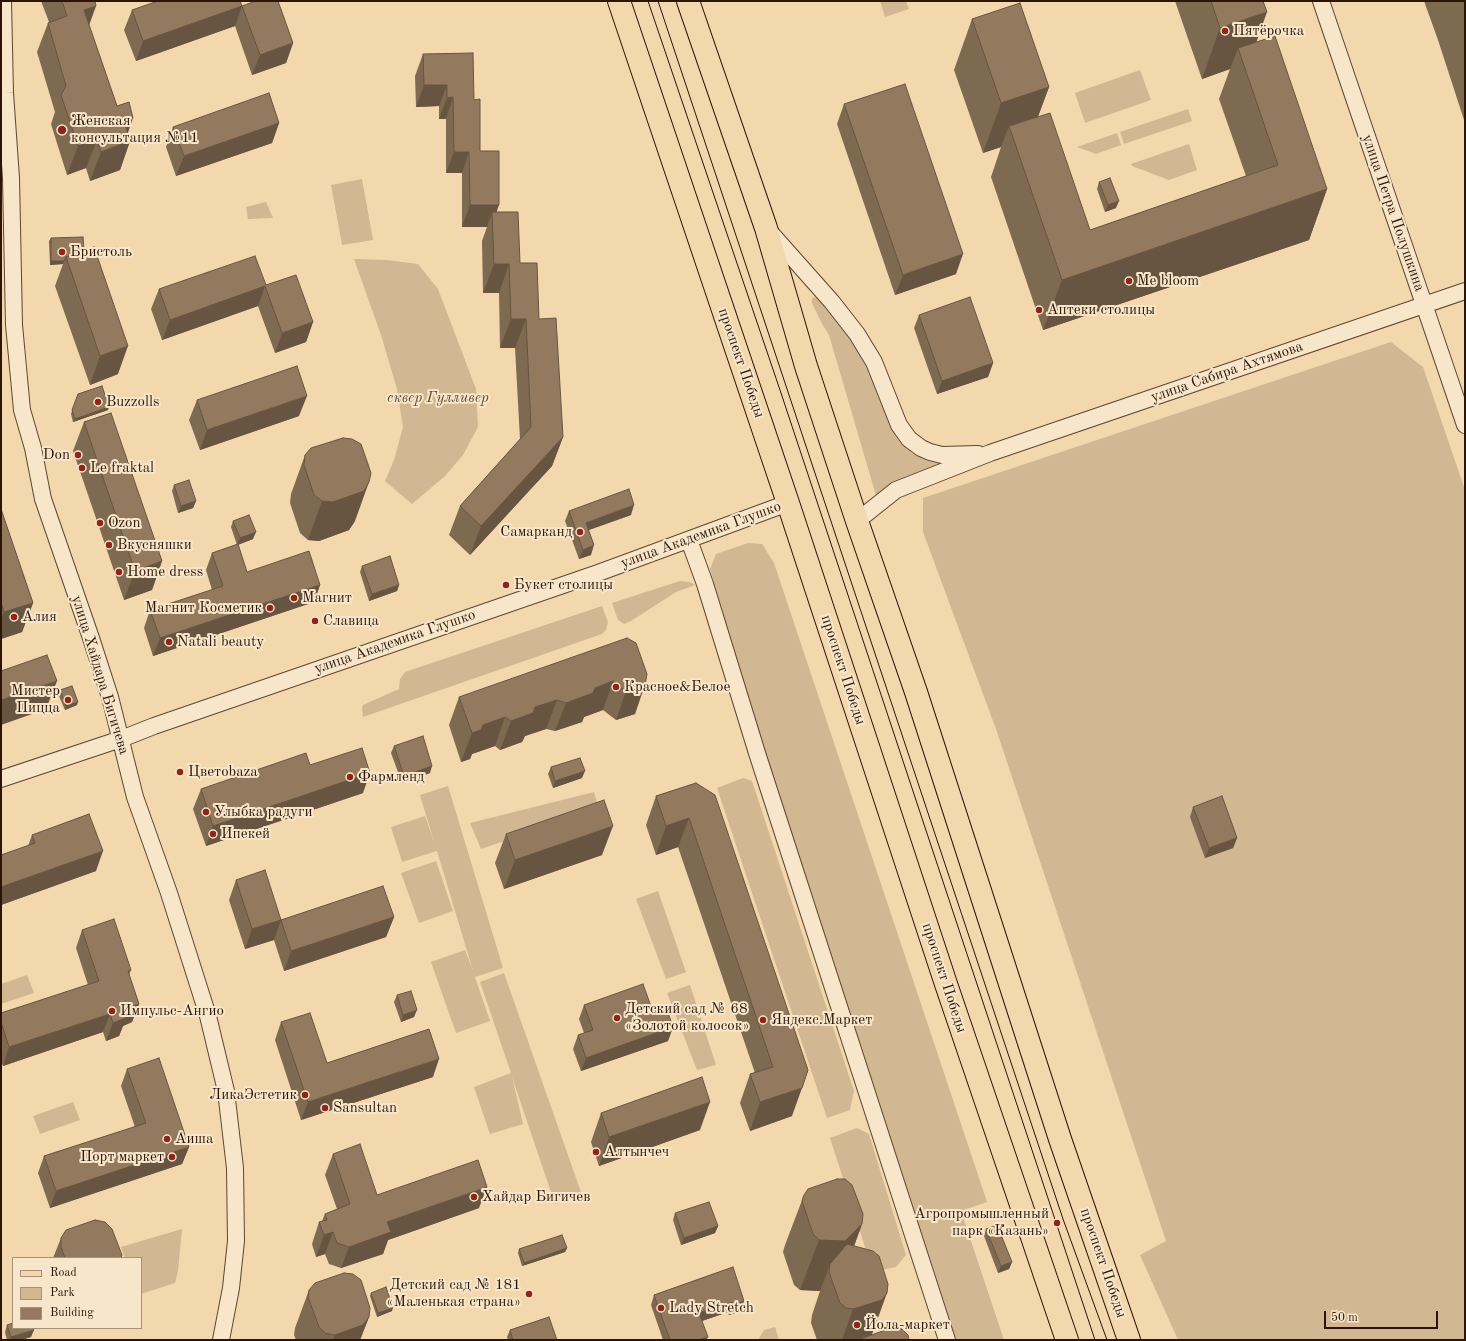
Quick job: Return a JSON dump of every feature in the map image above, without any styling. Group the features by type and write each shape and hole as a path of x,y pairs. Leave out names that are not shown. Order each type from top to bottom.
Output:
{"main road":[{"name":"проспект Победы","path":"619,1 788,503 949,992 1067,1340"},
{"name":"проспект Победы","path":"688,1 766,228 806,366 857,521 919,699 1060,1139 1129,1340"}],"street":[{"name":"улица Хайдара Бигичева","path":"3,1 6,107 11,178 14,325 22,410 33,448 43,500 110,697 135,797 169,893 208,1016 226,1090 235,1168 236,1241 231,1288 221,1340"},
{"name":"улица Петра Полушкина","path":"1321,1 1465,425"},
{"name":"улица Сабира Ахтямова","path":"766,228 832,302 857,334 874,362 899,425 909,439 930,452 942,455 990,453"},
{"name":"улица Сабира Ахтямова","path":"857,521 896,490 990,453 1465,291"},
{"name":"улица Академика Глушко","path":"1,780 121,739 169,720 689,540 788,503"},
{"path":"689,540 705,584 762,768 947,1340"}],"green space":[{"path":"880,1 906,1 909,9 885,17"},
{"path":"1140,70 1151,100 1085,123 1075,93"},
{"path":"1188,109 1192,121 1124,144 1120,132"},
{"path":"1117,133 1121,145 1096,154 1077,147"},
{"path":"1189,144 1197,170 1169,180 1132,166 1131,164"},
{"path":"362,179 373,240 342,245 331,185"},
{"path":"266,202 273,218 248,219 246,207"},
{"name":"сквер Гулливер","path":"354,259 387,260 418,264 438,289 476,389 478,427 463,455 445,476 412,504 385,481 394,460 403,427 397,389 381,335"},
{"path":"815,297 823,301 858,342 897,438 913,454 927,461 942,464 877,499 829,335 812,303 812,298"},
{"path":"1391,342 1423,367 1465,490 1465,1340 1178,1340 1140,1255 1166,1241 996,729 923,532 923,498"},
{"path":"748,543 762,544 774,563 987,1202 961,1211 1004,1340 955,1340 756,722 710,569 716,554"},
{"path":"680,581 690,582 695,585 676,592 631,621 624,624 618,620 612,603"},
{"path":"602,606 608,622 606,630 602,634 363,717 363,705 399,689 400,679 405,672"},
{"path":"743,778 752,781 854,1091 850,1110 827,1118 717,788"},
{"path":"448,786 503,968 475,977 490,1021 456,1033 431,962 465,950 473,971 437,851 402,862 391,827 425,816 435,845 420,795"},
{"path":"594,792 599,809 481,849 470,823"},
{"path":"436,861 453,911 419,923 401,873"},
{"path":"658,891 686,972 666,979 636,899"},
{"path":"504,973 582,1195 555,1204 512,1077 523,1124 490,1134 474,1087 511,1073 480,982"},
{"path":"27,975 34,993 1,1004 1,984"},
{"path":"690,985 716,1065 697,1070 667,993"},
{"path":"73,1102 80,1120 40,1134 33,1116"},
{"path":"857,1128 869,1134 906,1255 896,1267 873,1272 830,1138"},
{"path":"182,1229 178,1271 175,1283 142,1294 142,1257 125,1257 121,1247"},
{"path":"775,1327 779,1340 758,1340 764,1330"}],"building":[{"path":"62,1 95,1 96,6 84,10 117,106 129,102 133,118 124,121 130,141 101,152 97,140 78,146 61,95 66,86 48,23 67,16"},
{"path":"158,1 240,1 242,6 143,41 132,10"},
{"path":"256,1 278,1 293,43 260,55 242,6"},
{"path":"1211,1 1263,1 1267,12 1220,28"},
{"path":"1020,3 1049,87 1001,103 972,19"},
{"path":"1275,36 1327,189 1062,280 1009,126 1050,113 1090,230 1278,165 1238,48"},
{"path":"473,53 474,100 480,99 480,151 499,151 499,205 470,205 469,152 454,152 453,97 447,98 447,85 424,85 423,54"},
{"path":"905,84 963,254 903,275 844,104"},
{"path":"269,93 279,123 184,156 173,127"},
{"path":"1110,178 1119,201 1108,205 1099,182"},
{"path":"492,212 518,212 520,263 537,263 539,319 556,318 563,437 481,526 460,506 531,427 526,319 511,319 509,264 494,264"},
{"path":"83,237 84,250 66,257 64,261 51,261 51,238"},
{"path":"94,247 128,346 100,356 66,257"},
{"path":"255,256 266,285 296,275 313,322 282,333 265,286 170,320 159,289"},
{"path":"970,297 993,363 942,381 919,315"},
{"path":"297,366 307,396 207,430 197,400"},
{"path":"102,386 109,407 75,419 72,410 78,394"},
{"path":"111,413 162,561 135,571 84,422"},
{"path":"343,438 352,439 361,444 371,473 369,482 364,491 333,502 322,501 314,495 304,465 305,455 311,448"},
{"path":"189,480 196,501 181,506 174,485"},
{"path":"629,489 634,505 586,523 594,545 583,550 569,511"},
{"path":"1,509 33,603 4,612 1,602"},
{"path":"249,515 256,532 240,538 233,521"},
{"path":"238,544 247,572 309,551 320,585 160,638 150,610 223,586 212,553"},
{"path":"390,556 399,585 372,594 362,566"},
{"path":"627,638 636,643 647,674 645,685 626,691 613,681 595,688 593,693 566,703 557,700 535,707 533,713 511,721 505,717 483,725 481,730 472,733 459,697"},
{"path":"47,655 57,681 1,700 1,671"},
{"name":"Мистер Пицца","path":"72,686 78,702 66,706 60,690"},
{"path":"423,736 432,766 404,776 394,746"},
{"path":"362,748 370,773 213,826 201,789 306,753 310,765"},
{"path":"580,758 585,771 555,781 551,767"},
{"path":"696,783 715,795 808,1070 802,1088 760,1102 750,1074 773,1067 689,818 666,826 656,796"},
{"path":"1222,796 1237,838 1209,848 1193,807"},
{"path":"604,800 613,826 515,860 506,834"},
{"path":"89,814 103,851 1,887 1,855 35,843 32,835"},
{"path":"265,870 281,920 252,929 236,880"},
{"path":"383,886 394,917 291,951 281,920"},
{"path":"114,919 131,970 128,971 139,1004 123,1010 126,1018 113,1023 110,1014 9,1047 1,1022 1,1013 99,981 82,930"},
{"path":"643,984 653,1012 666,1007 673,1027 586,1058 578,1035 593,1030 584,1005"},
{"path":"411,991 417,1010 403,1015 397,995"},
{"path":"310,1013 327,1063 429,1029 439,1059 308,1102 281,1022"},
{"path":"159,1058 189,1147 56,1191 44,1156 146,1123 127,1069"},
{"path":"702,1077 710,1102 609,1137 601,1113"},
{"path":"360,1144 377,1195 478,1160 487,1187 387,1222 391,1232 349,1247 337,1243 333,1232 324,1235 319,1222 327,1220 325,1214 350,1204 333,1154"},
{"path":"837,1179 845,1179 852,1185 863,1214 862,1224 845,1241 819,1240 813,1234 802,1201 808,1189"},
{"path":"709,1202 718,1226 684,1238 675,1213"},
{"path":"95,1220 105,1222 112,1229 122,1255 121,1257 65,1257 61,1247 61,1238 66,1230"},
{"path":"997,1225 1012,1262 1001,1266 986,1229"},
{"path":"562,1235 567,1248 524,1263 519,1249"},
{"path":"847,1244 873,1251 879,1256 888,1284 887,1293 882,1300 853,1309 846,1308 840,1303 829,1272 830,1264"},
{"path":"733,1267 744,1301 733,1305 732,1302 699,1313 708,1337 698,1340 670,1340 654,1295"},
{"path":"344,1273 353,1274 361,1280 370,1308 369,1317 363,1325 335,1335 325,1333 319,1327 308,1297 309,1290 315,1283"},
{"path":"386,1287 393,1308 378,1313 371,1293"},
{"path":"549,1317 557,1340 513,1340 510,1330"},
{"path":"12,1323 12,1329 34,1330 11,1337 7,1325"},
{"path":"894,1327 902,1329 908,1335 909,1340 861,1340 863,1338"}],"tram line":[{"path":"648,1 780,390 1095,1340"},
{"path":"658,1 1063,1219 1107,1340"}],"place":[{"name":"Пятёрочка","path":"1225,31"},
{"name":"Женская консультация №11","path":"62,130"},
{"name":"Бристоль","path":"62,252"},
{"name":"Me bloom","path":"1129,281"},
{"name":"Аптеки столицы","path":"1039,310"},
{"name":"Buzzolls","path":"98,402"},
{"name":"Don","path":"78,455"},
{"name":"Le fraktal","path":"82,468"},
{"name":"Ozon","path":"100,523"},
{"name":"Самарканд","path":"580,532"},
{"name":"Вкусняшки","path":"109,545"},
{"name":"Home dress","path":"119,572"},
{"name":"Букет столицы","path":"506,585"},
{"name":"Магнит","path":"294,598"},
{"name":"Магнит Косметик","path":"270,608"},
{"name":"Алия","path":"14,617"},
{"name":"Славица","path":"315,621"},
{"name":"Natali beauty","path":"169,642"},
{"name":"Красное&Белое","path":"616,687"},
{"name":"Мистер Пицца","path":"68,700"},
{"name":"Цветоbaza","path":"180,772"},
{"name":"Фармленд","path":"350,777"},
{"name":"Улыбка радуги","path":"206,812"},
{"name":"Ипекей","path":"213,834"},
{"name":"Импульс-Ангио","path":"112,1011"},
{"name":"Детский сад № 68 «Золотой колосок»","path":"617,1018"},
{"name":"Яндекс.Маркет","path":"763,1020"},
{"name":"ЛикаЭстетик","path":"305,1095"},
{"name":"Sansultan","path":"325,1108"},
{"name":"Аиша","path":"167,1139"},
{"name":"Алтынчеч","path":"596,1152"},
{"name":"Порт маркет","path":"172,1157"},
{"name":"Хайдар Бигичев","path":"474,1197"},
{"name":"Агропромышленный парк «Казань»","path":"1057,1223"},
{"name":"Детский сад № 181 «Маленькая страна»","path":"529,1294"},
{"name":"Lady Stretch","path":"661,1308"},
{"name":"Йола-маркет","path":"857,1325"}]}
